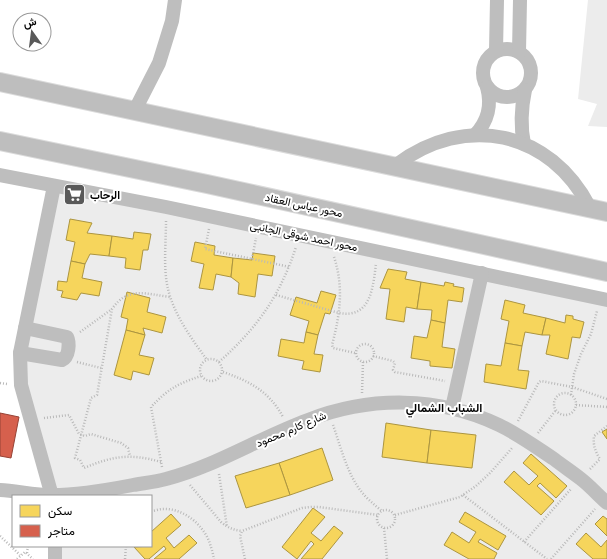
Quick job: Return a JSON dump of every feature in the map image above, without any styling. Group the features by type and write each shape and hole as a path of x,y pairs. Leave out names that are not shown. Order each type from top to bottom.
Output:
{"main road":[{"path":"0,82 396,165 598,210"},
{"name":"محور عباس العقاد","path":"0,141 207,184 607,272"}],"street":[{"path":"135,110 160,63 172,21 175,0"},
{"path":"496,51 498,0"},
{"path":"519,52 520,0"},
{"path":"475,135 486,121 489,113 489,96 484,81 483,67 486,61 496,51 508,49 519,52 524,56 529,62 531,69 531,77 525,90 521,117 521,131 524,144"},
{"path":"487,87 492,92 505,98 512,97 525,90"},
{"path":"396,165 420,149 433,143 461,136 475,135 504,138 524,144 544,154 566,172 598,210"},
{"name":"محور احمد شوقى الجانبى","path":"0,175 211,216 604,299"},
{"path":"52,495 21,385 20,353 54,186"},
{"path":"452,408 482,273"},
{"path":"20,353 62,360 65,359 66,356 69,339 66,336 25,328"},
{"name":"شارع كارم محمود","path":"62,495 101,491 165,479 217,461 288,428 329,413 362,405 385,402 407,402 452,408 476,415 521,437 580,478 605,501"},
{"name":"شارع كارم محمود","path":"0,490 43,495"},
{"path":"56,547 56,559"}],"path":[{"path":"166,207 166,279 170,296 180,319 207,360"},
{"path":"211,216 205,249 290,267"},
{"path":"252,258 259,226"},
{"path":"219,362 238,345 255,326 276,295 290,267 300,235"},
{"path":"330,241 338,267 340,294 338,321 332,346 333,348 355,353"},
{"path":"276,295 339,313 354,314 361,310 372,292 378,252"},
{"path":"69,339 112,309 118,301 126,296 135,293 170,296"},
{"path":"571,395 574,374 604,299"},
{"path":"112,309 97,395 91,398 75,458 80,460 84,468 106,459 130,456 161,462"},
{"path":"361,344 368,344 373,349 373,356 369,361 363,362 357,359 355,353 358,346 361,344"},
{"path":"373,356 393,361 395,363 393,370 395,372 458,384"},
{"path":"65,359 101,368"},
{"path":"215,359 219,362 222,366 223,372 221,376 218,380 208,382 201,376 201,365 207,360 215,359"},
{"path":"362,405 363,362"},
{"path":"223,372 244,379 263,392 278,409 288,428"},
{"path":"165,479 151,408 170,389 182,382 201,376"},
{"path":"521,437 539,381 572,387 607,399"},
{"path":"563,394 571,395 576,401 576,405 573,412 562,415 556,410 555,402 559,396 563,394"},
{"path":"576,405 607,407"},
{"path":"395,514 464,495 504,458 521,437 556,410"},
{"path":"329,413 347,466 356,483 367,498 382,511"},
{"path":"30,420 68,415 70,416 77,432 82,435 91,434 121,443 128,448 130,456"},
{"path":"524,542 580,478 600,459 593,444 594,436 607,426"},
{"path":"217,461 227,527"},
{"path":"181,474 221,522 227,527 235,530 242,531 302,508 310,507 378,515"},
{"path":"464,495 547,559"},
{"path":"551,559 605,501"},
{"path":"152,511 164,509 178,511 191,518 201,528 209,540 214,559"},
{"path":"384,528 394,525 396,521 395,514 389,510 382,511 378,515 377,522 384,528 387,559"},
{"path":"242,531 240,536 245,559"},
{"path":"0,536 20,555"},
{"path":"27,554 28,547"},
{"path":"125,559 126,547"},
{"path":"17,559 23,552 33,559"}],"shaded area":[{"path":"588,0 607,0 607,127 588,126 597,104 578,99"},
{"path":"54,186 607,300 607,559 55,559 55,547 152,547 152,495 52,495 21,385"}],"building: سكن":[{"path":"70,219 92,223 87,233 112,236 109,256 90,254 85,264 71,261 75,242 66,240"},
{"path":"134,232 151,234 148,250 143,250 140,270 125,268 126,258 109,256 112,236 133,239"},
{"path":"195,242 215,246 214,255 233,258 231,277 216,274 213,290 199,288 204,264 191,261"},
{"path":"253,253 275,256 272,276 258,274 255,297 238,294 239,283 231,277 233,258 252,260"},
{"path":"71,261 85,264 82,278 102,282 99,296 81,293 77,300 61,297 63,291 57,290 58,281 67,282"},
{"path":"388,269 407,272 405,279 421,282 417,309 406,307 404,322 386,319 390,289 380,288"},
{"path":"421,282 444,286 445,282 454,284 453,286 464,288 462,302 448,300 445,323 431,320 432,310 417,309"},
{"path":"321,291 336,295 330,314 325,313 318,335 306,332 309,321 290,315 296,297 317,303"},
{"path":"127,292 150,298 147,312 166,317 162,333 143,328 145,335 126,330 128,319 121,317"},
{"path":"505,300 525,305 523,313 546,318 542,335 525,332 522,346 505,343 509,321 501,319"},
{"path":"566,315 573,316 573,319 584,322 580,338 572,337 568,359 546,354 550,335 542,335 546,318 565,323"},
{"path":"431,320 445,323 442,347 455,349 452,368 430,366 430,361 411,358 414,336 427,338"},
{"path":"126,330 145,335 139,355 154,358 149,375 133,371 131,380 114,375"},
{"path":"306,332 318,335 314,354 323,355 320,372 302,369 304,361 278,356 281,339 304,343"},
{"path":"505,343 522,346 518,370 529,371 526,389 484,382 486,364 501,366"},
{"path":"386,423 431,430 427,463 382,457"},
{"path":"607,429 607,439 602,432"},
{"path":"431,430 476,435 472,468 427,463"},
{"path":"322,448 333,480 290,495 279,463"},
{"path":"531,454 567,486 556,498 540,483 537,486 554,501 541,515 504,482 514,471 529,485 538,476 523,463"},
{"path":"279,463 290,495 246,508 235,476"},
{"path":"313,508 325,517 311,533 321,541 334,526 343,533 322,559 301,559 314,544 311,541 297,559 282,547"},
{"path":"465,512 506,536 498,550 480,539 478,542 497,553 494,559 469,559 444,545 452,532 469,543 476,532 459,522"},
{"path":"171,514 181,525 166,538 174,548 189,535 197,543 179,559 154,559 166,549 164,546 149,559 145,559 134,547 152,547 152,531"},
{"path":"603,516 607,519 607,536 595,524"},
{"path":"586,533 601,547 607,540 607,559 593,559 576,544"}],"building: متاجر":[{"path":"0,413 19,417 11,458 0,456"}],"place":[{"name":"الرحاب","path":"74,195"}],"district":[{"name":"الشباب الشمالي","path":"444,408"}]}
